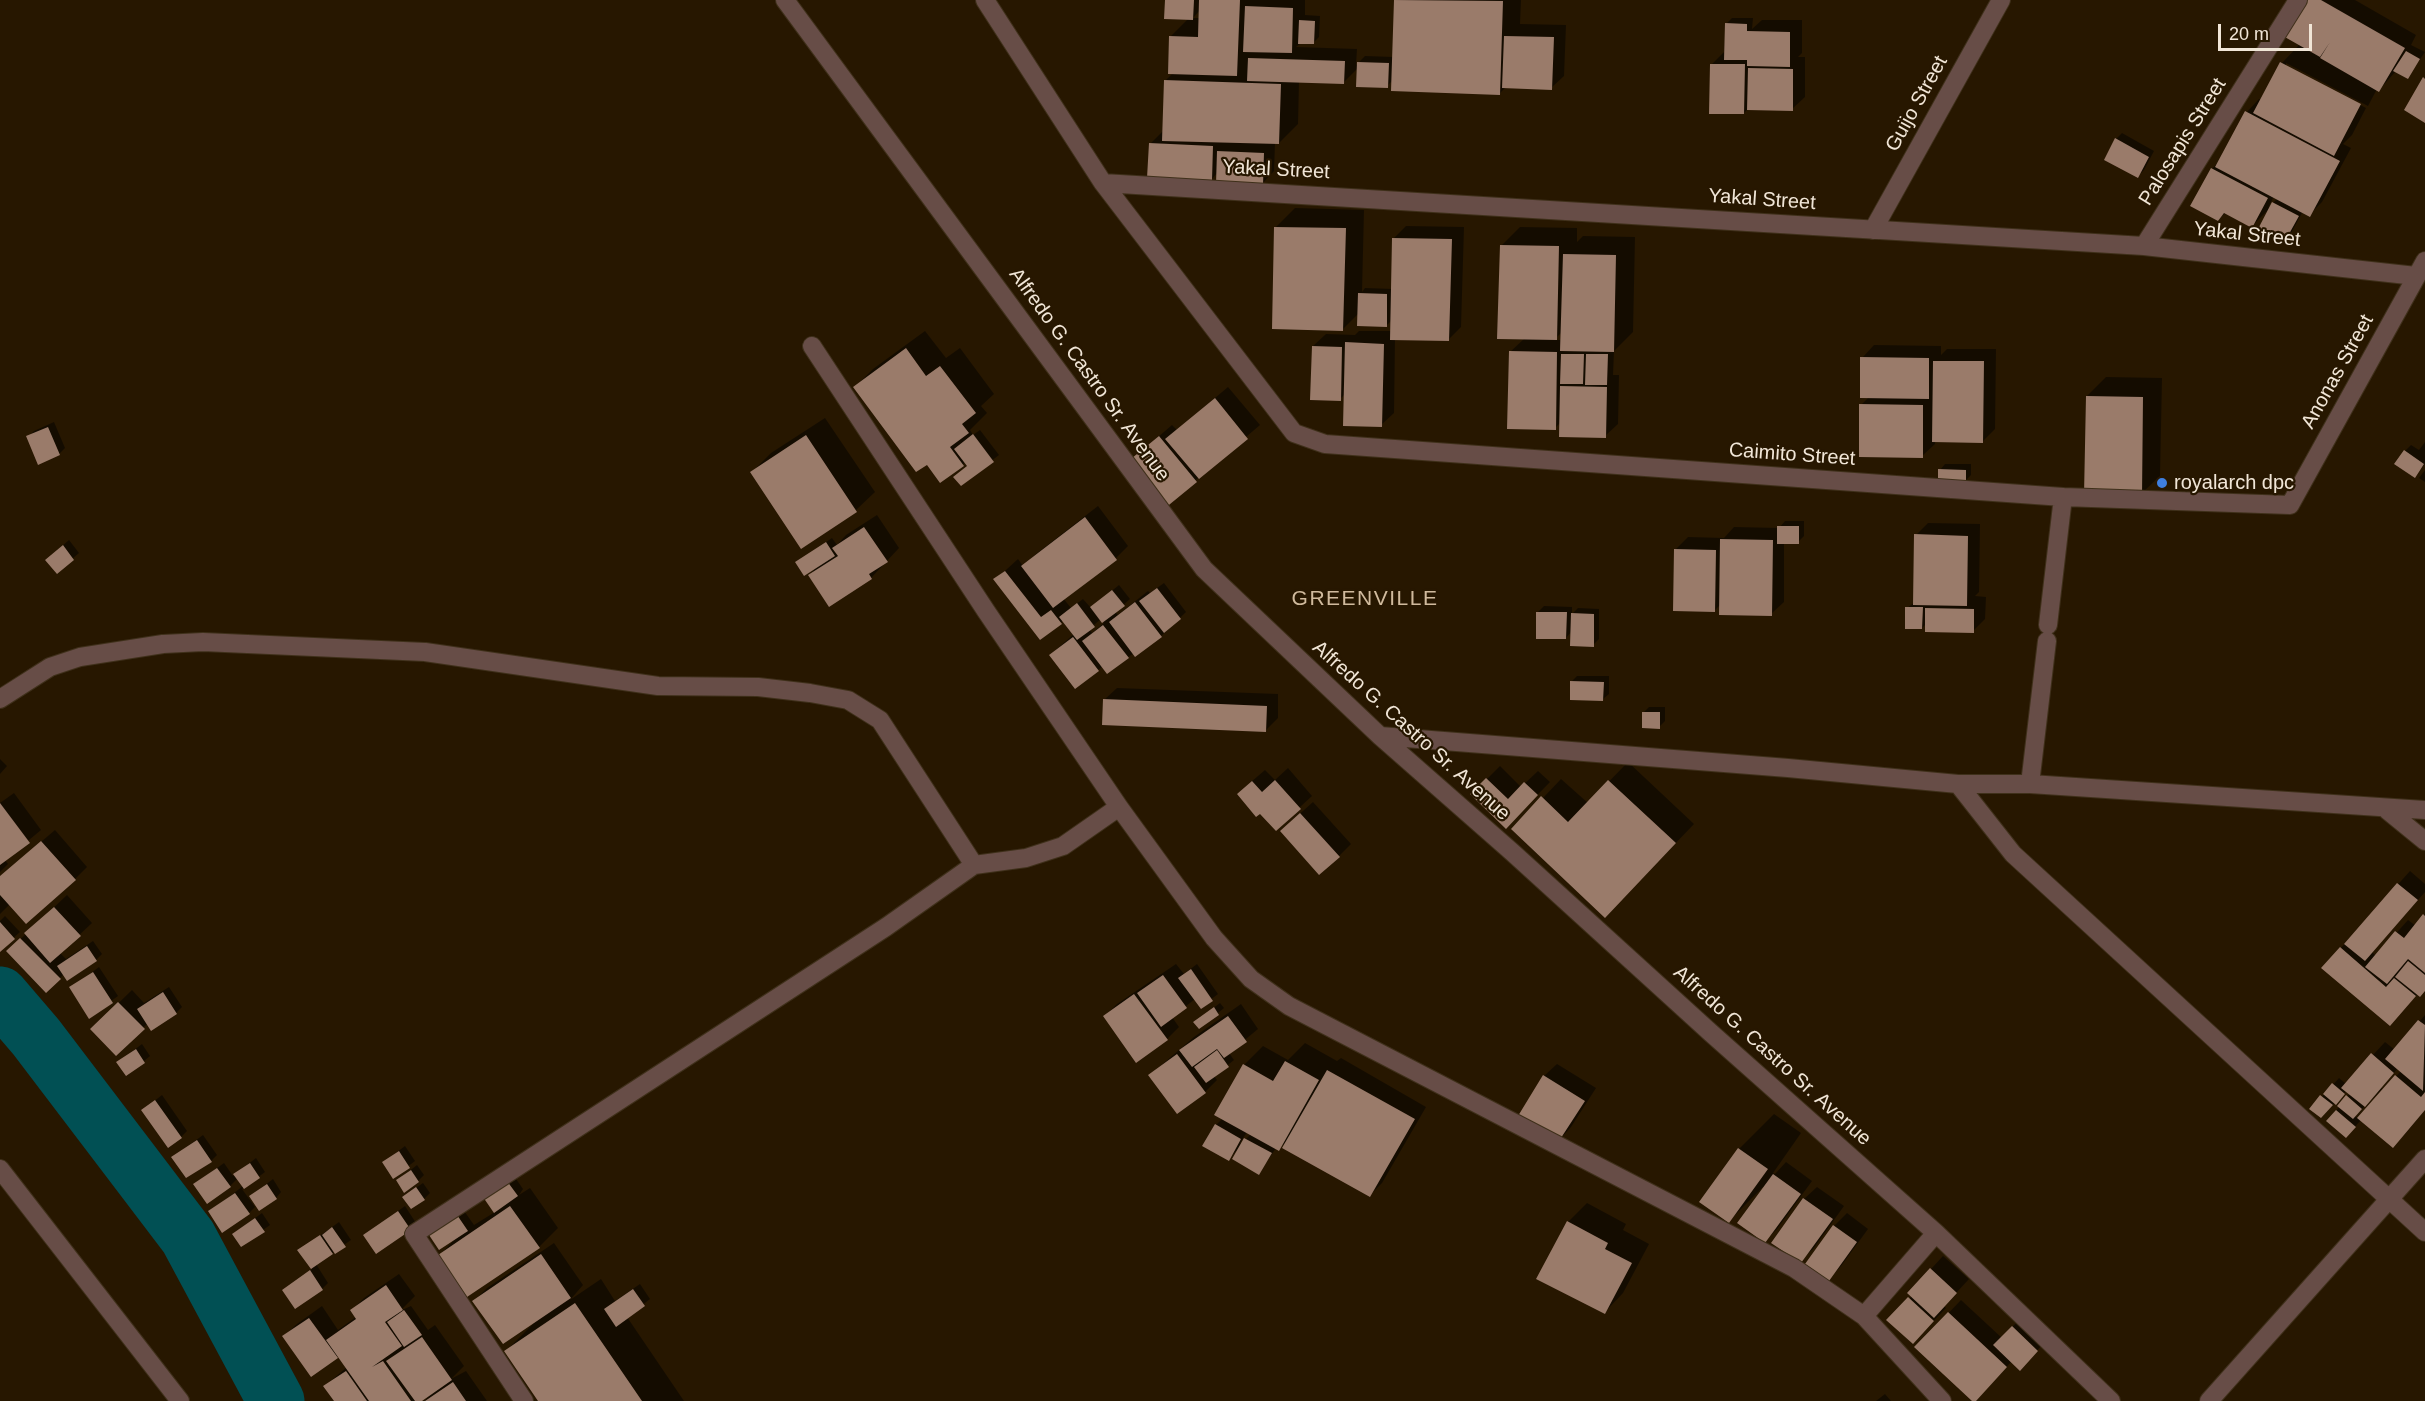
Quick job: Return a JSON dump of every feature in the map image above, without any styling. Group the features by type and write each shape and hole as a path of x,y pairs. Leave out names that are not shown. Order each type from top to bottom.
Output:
{"street":[{"name":"Alfredo G. Castro Sr. Avenue","path":"785,0 1204,569 1380,736 1936,1233 2111,1401"},
{"path":"985,0 1103,183"},
{"name":"Guijo Street","path":"1873,230 2001,0"},
{"name":"Palosapis Street","path":"2144,246 2298,0"},
{"name":"Yakal Street","path":"1103,183 1480,204 2144,246 2421,269"},
{"name":"Caimito Street","path":"1103,183 1294,433 1325,444 2063,497 2290,505"},
{"name":"Anonas Street","path":"2290,505 2421,269"},
{"path":"812,346 986,611 1119,807 1214,938 1251,979 1289,1006 1794,1268 1864,1316 1942,1401"},
{"path":"2030,784 2063,497"},
{"path":"0,699 50,667 80,657 163,644 203,642 425,652 657,686 758,687 810,693 848,700 880,720 974,865"},
{"path":"1380,736 1788,768 1958,784 2030,784 2387,810 2425,810"},
{"path":"1958,784 2013,854 2425,1232"},
{"path":"524,1401 414,1234 886,927 974,865 1026,858 1063,846 1119,807"},
{"path":"2387,810 2425,841"},
{"path":"2209,1401 2390,1201 2425,1159"},
{"path":"0,1169 180,1401"},
{"path":"1864,1316 1936,1233"}],"building":[{"path":"1165,0 1194,0 1193,20 1164,19"},
{"path":"1199,0 1240,0 1237,76 1168,74 1169,36 1198,37"},
{"path":"1394,0 1503,1 1500,95 1391,91"},
{"path":"2304,0 2321,0 2405,48 2379,92 2320,58 2330,42 2320,57 2283,36"},
{"path":"1245,6 1293,8 1292,53 1243,52"},
{"path":"1299,20 1315,21 1314,44 1298,44"},
{"path":"1725,23 1747,24 1747,31 1790,32 1790,67 1747,66 1747,60 1724,60"},
{"path":"1504,36 1554,37 1552,90 1502,88"},
{"path":"2406,51 2420,59 2408,79 2393,71"},
{"path":"1248,58 1345,61 1344,84 1247,81"},
{"path":"1357,62 1389,63 1388,88 1356,87"},
{"path":"2280,62 2361,104 2334,156 2253,113"},
{"path":"1710,64 1745,64 1744,114 1709,114"},
{"path":"1748,68 1793,69 1793,111 1747,110"},
{"path":"2423,77 2425,79 2425,123 2404,110"},
{"path":"1164,80 1281,84 1279,144 1162,141"},
{"path":"2245,111 2340,161 2310,217 2215,167"},
{"path":"2115,138 2149,157 2138,178 2104,160"},
{"path":"1149,143 1213,146 1212,180 1147,178"},
{"path":"1217,151 1264,153 1263,185 1216,184"},
{"path":"2211,168 2268,198 2252,228 2224,213 2218,221 2190,206"},
{"path":"2272,202 2299,216 2284,243 2258,229"},
{"path":"1274,227 1346,228 1343,331 1272,329"},
{"path":"1392,238 1452,239 1449,341 1390,340"},
{"path":"1500,245 1559,246 1557,340 1497,339"},
{"path":"1563,254 1616,255 1614,352 1560,351"},
{"path":"1358,293 1387,294 1387,327 1357,326"},
{"path":"1345,342 1384,344 1382,427 1343,426"},
{"path":"1312,346 1342,347 1341,401 1310,400"},
{"path":"906,348 926,376 940,366 976,413 962,424 969,433 950,447 964,466 940,483 927,465 916,472 853,387"},
{"path":"1509,351 1557,352 1556,430 1507,429"},
{"path":"1561,354 1584,354 1583,384 1560,384"},
{"path":"1586,354 1608,354 1607,385 1585,385"},
{"path":"1860,357 1929,358 1929,399 1860,398"},
{"path":"1933,361 1984,361 1983,443 1932,442"},
{"path":"1560,386 1607,387 1606,438 1559,437"},
{"path":"2086,396 2143,397 2142,496 2084,495"},
{"path":"1215,398 1248,439 1199,479 1165,439"},
{"path":"1859,404 1923,405 1923,458 1859,457"},
{"path":"48,427 60,455 38,465 26,436"},
{"path":"973,434 994,462 961,486 953,477 967,466 954,449"},
{"path":"806,435 857,512 801,549 750,472"},
{"path":"1159,436 1197,482 1164,509 1126,463"},
{"path":"2404,450 2424,464 2415,478 2394,464"},
{"path":"1938,469 1966,470 1966,483 1938,482"},
{"path":"1085,517 1117,560 1053,608 1021,566"},
{"path":"1777,526 1799,526 1799,544 1777,544"},
{"path":"864,527 888,562 869,574 872,579 829,607 808,575 838,556 832,548"},
{"path":"1914,534 1968,536 1967,606 1913,605"},
{"path":"1720,539 1773,540 1772,616 1719,615"},
{"path":"826,542 835,556 804,576 795,562"},
{"path":"63,545 74,560 57,574 45,560"},
{"path":"1674,549 1716,550 1715,612 1673,611"},
{"path":"1005,571 1041,617 1051,610 1062,624 1040,640 993,579"},
{"path":"1157,588 1181,619 1164,633 1139,601"},
{"path":"1112,590 1125,606 1102,623 1090,607"},
{"path":"1135,602 1162,637 1135,657 1109,622"},
{"path":"1077,603 1095,627 1077,640 1059,617"},
{"path":"1905,607 1923,607 1922,629 1905,629"},
{"path":"1925,608 1974,609 1974,633 1925,632"},
{"path":"1536,612 1567,612 1566,639 1536,639"},
{"path":"1571,613 1594,614 1594,647 1570,646"},
{"path":"1103,625 1129,658 1107,674 1082,641"},
{"path":"1073,637 1099,671 1075,689 1049,655"},
{"path":"1570,681 1604,682 1603,701 1570,700"},
{"path":"1103,699 1267,706 1266,732 1102,725"},
{"path":"1642,712 1660,712 1660,729 1642,728"},
{"path":"1486,778 1508,799 1524,782 1538,795 1506,829 1470,794"},
{"path":"1275,780 1301,809 1276,831 1260,814 1256,817 1237,794 1252,781 1262,792"},
{"path":"1608,780 1676,843 1605,918 1511,829 1541,796 1568,822"},
{"path":"0,803 30,843 0,865"},
{"path":"1300,813 1340,857 1319,875 1280,831"},
{"path":"41,841 76,880 26,924 0,895 0,876"},
{"path":"2397,883 2418,900 2365,961 2344,944"},
{"path":"54,907 81,936 50,963 24,933"},
{"path":"2423,914 2425,916 2425,973 2408,959 2387,984 2365,967 2395,931 2404,938"},
{"path":"0,922 15,939 0,952"},
{"path":"20,938 61,979 46,993 6,951"},
{"path":"87,946 97,961 67,981 57,966"},
{"path":"2340,947 2386,987 2394,978 2416,996 2390,1026 2321,968"},
{"path":"2408,961 2425,975 2425,991 2420,997 2395,977"},
{"path":"1191,969 1213,1001 1201,1009 1178,978"},
{"path":"93,972 113,1003 89,1019 69,987"},
{"path":"1163,975 1187,1008 1161,1027 1137,993"},
{"path":"163,992 177,1014 151,1031 137,1009"},
{"path":"1134,994 1168,1040 1136,1063 1103,1016"},
{"path":"118,1002 145,1029 116,1056 90,1029"},
{"path":"1214,1007 1219,1015 1199,1029 1193,1022"},
{"path":"1228,1016 1247,1042 1224,1058 1217,1049 1192,1067 1179,1050"},
{"path":"2418,1020 2425,1025 2423,1091 2385,1059"},
{"path":"136,1049 145,1063 126,1076 116,1062"},
{"path":"1217,1050 1229,1067 1206,1083 1194,1067"},
{"path":"2371,1053 2394,1073 2365,1107 2341,1088"},
{"path":"1177,1054 1206,1093 1177,1114 1148,1075"},
{"path":"1285,1061 1319,1080 1279,1151 1214,1115 1243,1064 1273,1081"},
{"path":"1327,1070 1415,1119 1370,1197 1282,1148"},
{"path":"1543,1075 1585,1101 1559,1141 1518,1116"},
{"path":"2395,1075 2421,1097 2425,1092 2425,1110 2393,1148 2357,1118"},
{"path":"2332,1083 2345,1094 2336,1105 2323,1094"},
{"path":"2320,1095 2333,1105 2321,1118 2309,1109"},
{"path":"2346,1095 2362,1109 2353,1119 2337,1106"},
{"path":"155,1100 182,1138 168,1148 141,1110"},
{"path":"2336,1110 2356,1127 2346,1138 2326,1121"},
{"path":"1215,1124 1241,1139 1229,1161 1202,1146"},
{"path":"1244,1138 1272,1153 1259,1175 1232,1159"},
{"path":"197,1140 212,1162 186,1178 171,1157"},
{"path":"1738,1148 1768,1169 1729,1223 1699,1202"},
{"path":"399,1151 410,1168 393,1179 382,1162"},
{"path":"250,1163 260,1178 244,1189 233,1174"},
{"path":"217,1168 231,1187 207,1204 193,1184"},
{"path":"411,1170 419,1182 404,1193 396,1180"},
{"path":"1773,1174 1801,1194 1765,1243 1737,1223"},
{"path":"507,1181 518,1196 494,1213 483,1197"},
{"path":"267,1184 277,1199 259,1211 249,1196"},
{"path":"416,1187 425,1200 411,1209 402,1197"},
{"path":"235,1193 250,1214 222,1233 208,1211"},
{"path":"1803,1198 1833,1219 1801,1263 1771,1243"},
{"path":"510,1206 540,1248 467,1297 438,1255"},
{"path":"453,1209 468,1231 439,1250 425,1229"},
{"path":"398,1211 411,1230 376,1254 363,1235"},
{"path":"255,1218 265,1232 241,1247 232,1234"},
{"path":"1567,1221 1608,1243 1605,1249 1632,1263 1605,1314 1536,1279"},
{"path":"1833,1225 1857,1242 1829,1281 1805,1264"},
{"path":"332,1227 346,1247 335,1254 322,1235"},
{"path":"320,1235 333,1254 311,1269 297,1250"},
{"path":"541,1254 571,1298 503,1344 472,1301"},
{"path":"1930,1268 1957,1293 1934,1318 1907,1293"},
{"path":"310,1270 323,1290 295,1309 282,1290"},
{"path":"386,1285 403,1310 385,1322 402,1346 372,1367 383,1361 411,1401 369,1401 326,1340 356,1319 350,1310"},
{"path":"633,1289 645,1306 616,1327 604,1309"},
{"path":"1908,1297 1934,1321 1913,1344 1886,1320"},
{"path":"575,1303 642,1401 538,1401 504,1351"},
{"path":"404,1310 422,1335 404,1347 387,1322"},
{"path":"1948,1312 2007,1367 1976,1401 1972,1401 1914,1347"},
{"path":"309,1318 338,1358 311,1377 282,1336"},
{"path":"2012,1326 2038,1351 2020,1371 1993,1345"},
{"path":"422,1337 452,1380 422,1401 415,1401 386,1361"},
{"path":"346,1371 367,1401 334,1401 323,1386"},
{"path":"453,1382 466,1401 425,1401"}],"waterway":[{"path":"0,995 36,1037 188,1237 276,1401"}],"place":[{"name":"royalarch dpc","path":"2162,483"}],"district":[{"name":"GREENVILLE","path":"1365,599"}]}
